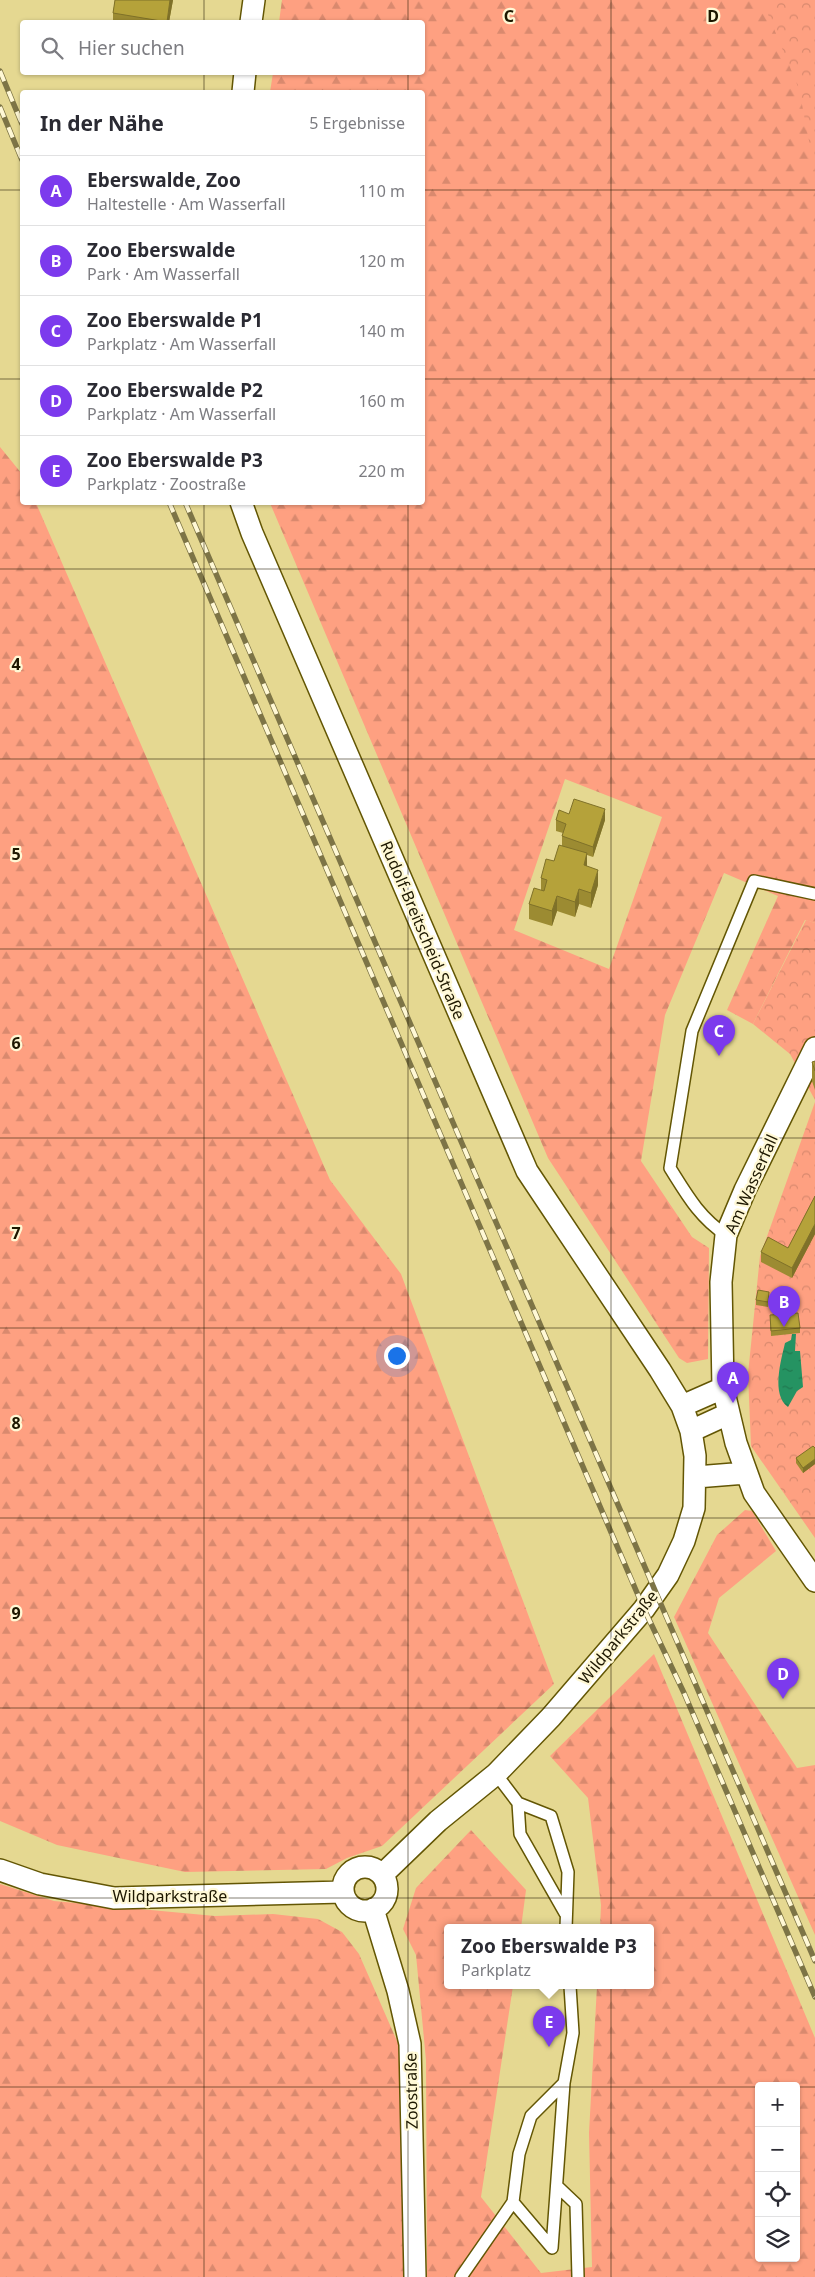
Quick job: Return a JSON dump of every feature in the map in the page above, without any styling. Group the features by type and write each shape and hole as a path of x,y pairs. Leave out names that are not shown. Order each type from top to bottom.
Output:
{"street":[{"path":"251,20 254,0"},
{"path":"243,90 245,75"},
{"name":"Rudolf-Breitscheid-Straße","path":"242,505 252,533 527,1171 638,1339"},
{"name":"Am Wasserfall","path":"815,1048 745,1190 726,1235 721,1282 723,1388 728,1414 746,1473 754,1493 815,1581"},
{"name":"Wildparkstraße","path":"382,1875 438,1821 496,1774 593,1670 655,1594 668,1575 684,1541 694,1508 696,1477 691,1431 682,1406 638,1339"},
{"path":"682,1406 723,1388"},
{"path":"691,1431 728,1414"},
{"path":"696,1477 746,1473"},
{"path":"359,1867 372,1868 382,1875 386,1882 385,1898 380,1905 373,1910 364,1911 354,1908 346,1902 343,1892 344,1880 353,1870 359,1867"},
{"name":"Wildparkstraße","path":"0,1870 40,1884 114,1898 343,1892"},
{"name":"Zoostraße","path":"373,1910 398,1991 410,2044 415,2277"}],"lane":[{"path":"726,1235 710,1225 690,1200 670,1168 692,1031 754,881 815,894"},
{"path":"496,1774 518,1803 551,1816 568,1872 566,1924"},
{"path":"518,1803 520,1834 565,1913"},
{"path":"513,2202 552,2248 564,2083 573,2033 570,1989"},
{"path":"461,2277 513,2202 519,2154 531,2116 564,2083"},
{"path":"557,2186 576,2204 578,2277"}],"green space":[{"path":"282,0 815,0 815,923 805,920 753,1024 727,1010 778,896 724,873 665,1015 641,1161 692,1237 709,1248 708,1359 687,1363 679,1358 548,1158 271,505 425,505 425,90 270,90 273,75 425,75 425,20 279,20","holes":["565,779 662,817 609,969 514,930"]},
{"path":"762,0 815,0 815,172 799,89"},
{"path":"0,447 20,472 20,505 37,505 330,1180 401,1274 554,1684 382,1846 347,1858 326,1869 185,1872 57,1845 0,1821"},
{"path":"806,920 815,923 815,1100 790,1054 753,1024"},
{"path":"815,1102 815,1538 751,1446 748,1374 760,1256"},
{"path":"745,1510 752,1511 776,1551 719,1598 708,1633 797,1768 815,1765 815,1935 674,1617 717,1535"},
{"path":"654,1654 815,2038 815,2277 427,2277 426,2060 416,1955 403,1929 416,1888 471,1830 526,1890 522,1924 444,1924 444,1989 513,1989 481,2197 541,2273 592,2267 589,2133 597,1989 654,1989 654,1924 600,1924 601,1905 588,1798 550,1756"},
{"path":"0,1884 54,1901 215,1916 273,1914 318,1919 342,1932 359,1954 400,2048 404,2277 0,2277"}],"water":[{"path":"792,1334 796,1334 795,1351 800,1351 803,1387 797,1391 788,1407 783,1402 780,1394 779,1377 785,1343 791,1340"}],"building":[{"path":"115,0 170,0 167,20 155,20 113,13"},
{"path":"574,799 605,809 593,847 562,836 566,824 556,820 559,810 569,814"},
{"path":"559,845 587,853 584,865 598,870 591,893 579,889 575,902 557,896 552,911 529,904 534,888 544,891 547,880 541,878 546,859 554,861"},
{"path":"815,1196 815,1224 792,1268 761,1252 768,1237 788,1248"},
{"path":"758,1290 769,1292 768,1302 756,1300"},
{"path":"798,1313 800,1328 771,1331 770,1315"},
{"path":"813,1446 815,1448 815,1459 803,1468 796,1458"}],"railway":[{"path":"0,71 20,119"},
{"path":"0,107 20,155"},
{"path":"170,505 644,1609 684,1693 815,1997"},
{"path":"186,505 815,1961"}],"place":[{"name":"Zoo Eberswalde P1","path":"719,1056"},
{"name":"Zoo Eberswalde","path":"784,1327"},
{"name":"Eberswalde, Zoo","path":"733,1403"},
{"name":"Zoo Eberswalde P2","path":"783,1699"},
{"name":"Zoo Eberswalde P3","path":"549,2047"}]}
